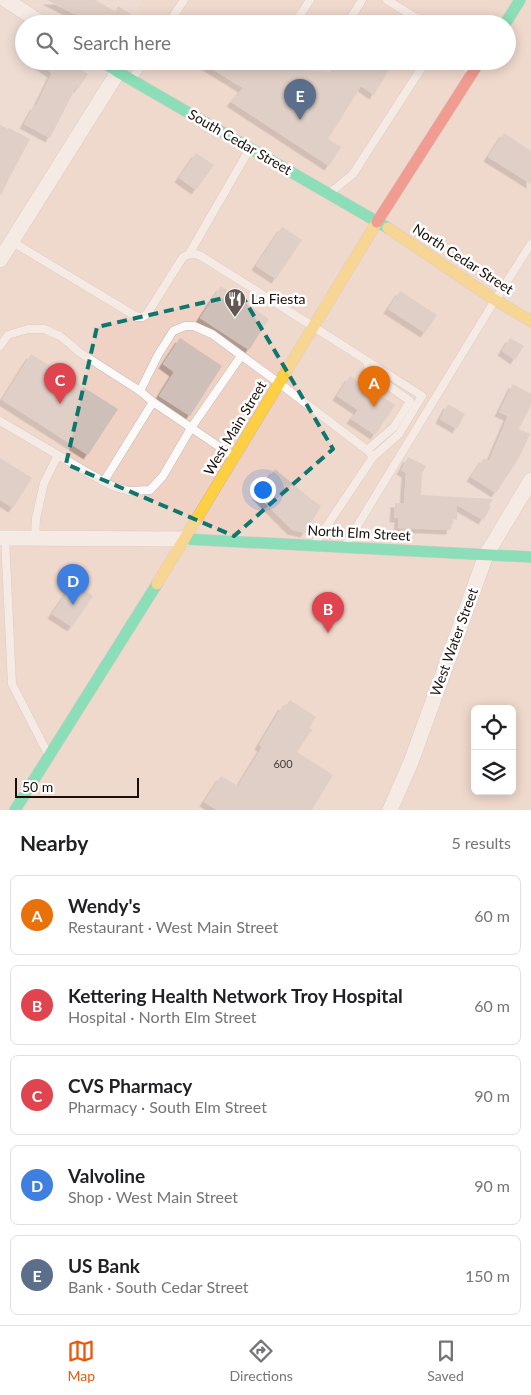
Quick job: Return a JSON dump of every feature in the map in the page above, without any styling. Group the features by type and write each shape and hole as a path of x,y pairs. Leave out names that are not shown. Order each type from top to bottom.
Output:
{"main road":[{"path":"511,15 520,0"},
{"name":"South Cedar Street","path":"115,70 378,221"},
{"name":"West Main Street","path":"15,810 185,539 378,221 473,72"},
{"name":"North Cedar Street","path":"378,221 495,300 531,321"},
{"name":"North Elm Street","path":"185,539 531,557"}],"street":[{"path":"6,0 29,15"},
{"path":"0,260 118,72"},
{"name":"West Water Street","path":"390,810 411,762 486,555 531,480"},
{"path":"3,538 185,539"}],"lane":[{"path":"174,15 184,0"},
{"path":"300,15 310,0"},
{"path":"353,15 362,0"},
{"path":"387,0 411,15"},
{"path":"132,80 138,70"},
{"path":"330,193 353,174 420,70"},
{"path":"11,241 137,317 142,317 147,314 178,265 188,254 250,148"},
{"path":"344,548 531,244"},
{"path":"188,254 200,256 314,326 422,396 399,434 373,456 314,546"},
{"path":"140,391 158,355 173,331 185,326 194,326 212,334 280,383 373,456"},
{"path":"0,346 8,335 28,328 44,329 60,336 79,352 140,391 153,402 235,457"},
{"path":"0,421 104,481 129,492 150,490 164,476 192,428 241,356"},
{"path":"367,361 369,372 410,401 394,427 367,450"},
{"path":"104,481 153,402"},
{"path":"35,538 36,518 44,483 58,455"},
{"path":"3,538 12,684 49,756"}],"highlighted area":[{"path":"241,294 333,449 234,536 66,464 97,327"}],"shaded area":[{"path":"143,0 531,0 531,244 344,547 531,557 531,810 0,810 0,260 118,72 116,70 516,70 516,15 134,15"}],"building":[{"path":"47,0 95,0 115,11 118,6 131,14 130,15 76,15"},
{"path":"48,70 82,70 88,74 78,89 76,87 50,138 24,124 36,106 52,73"},
{"path":"214,70 333,72 334,70 389,70 374,95 361,86 328,139 341,147 329,166 231,102 243,88"},
{"path":"0,125 30,139 0,196"},
{"path":"504,133 531,151 531,184 488,157"},
{"path":"196,153 214,165 196,190 179,178"},
{"path":"282,227 302,240 276,279 256,266"},
{"name":"La Fiesta","path":"221,286 269,319 249,350 200,318"},
{"path":"400,291 437,315 425,333 388,309"},
{"path":"180,338 222,366 190,416 159,396 174,372 163,364"},
{"path":"510,338 524,346 515,360 502,351"},
{"path":"31,354 118,409 88,455 2,400"},
{"path":"350,376 395,405 375,435 351,419 358,410 337,396"},
{"path":"513,384 531,394 531,405 519,429 530,434 519,458 496,493 471,477 484,458 489,461 508,416 499,412"},
{"path":"448,404 465,414 457,429 440,419"},
{"path":"408,457 426,466 422,474 421,495 493,499 489,505 491,507 483,520 457,505 457,520 452,519 451,530 398,528 399,518 394,518 395,503 404,503 406,473 401,470"},
{"path":"0,458 32,478 13,508 0,500"},
{"path":"275,469 321,506 305,533 292,530 257,495"},
{"path":"73,583 93,596 72,627 52,614"},
{"path":"290,700 316,717 309,728 312,730 297,752 333,775 312,810 217,810 204,802 221,776 238,786 262,747 259,745 283,705 285,707"}],"traffic: fast":[{"path":"511,15 520,0"},
{"path":"115,70 388,228"},
{"path":"185,539 531,557"},
{"path":"15,810 157,584"}],"traffic: slow":[{"path":"157,584 377,222"},
{"path":"388,228 495,300 531,321"}],"traffic: jam":[{"path":"377,222 474,70"}],"place":[{"name":"US Bank","path":"300,120"},
{"name":"La Fiesta","path":"235,318"},
{"name":"CVS Pharmacy","path":"60,404"},
{"name":"Wendy's","path":"374,407"},
{"name":"Valvoline","path":"73,605"},
{"name":"Kettering Health Network Troy Hospital","path":"328,633"}]}
